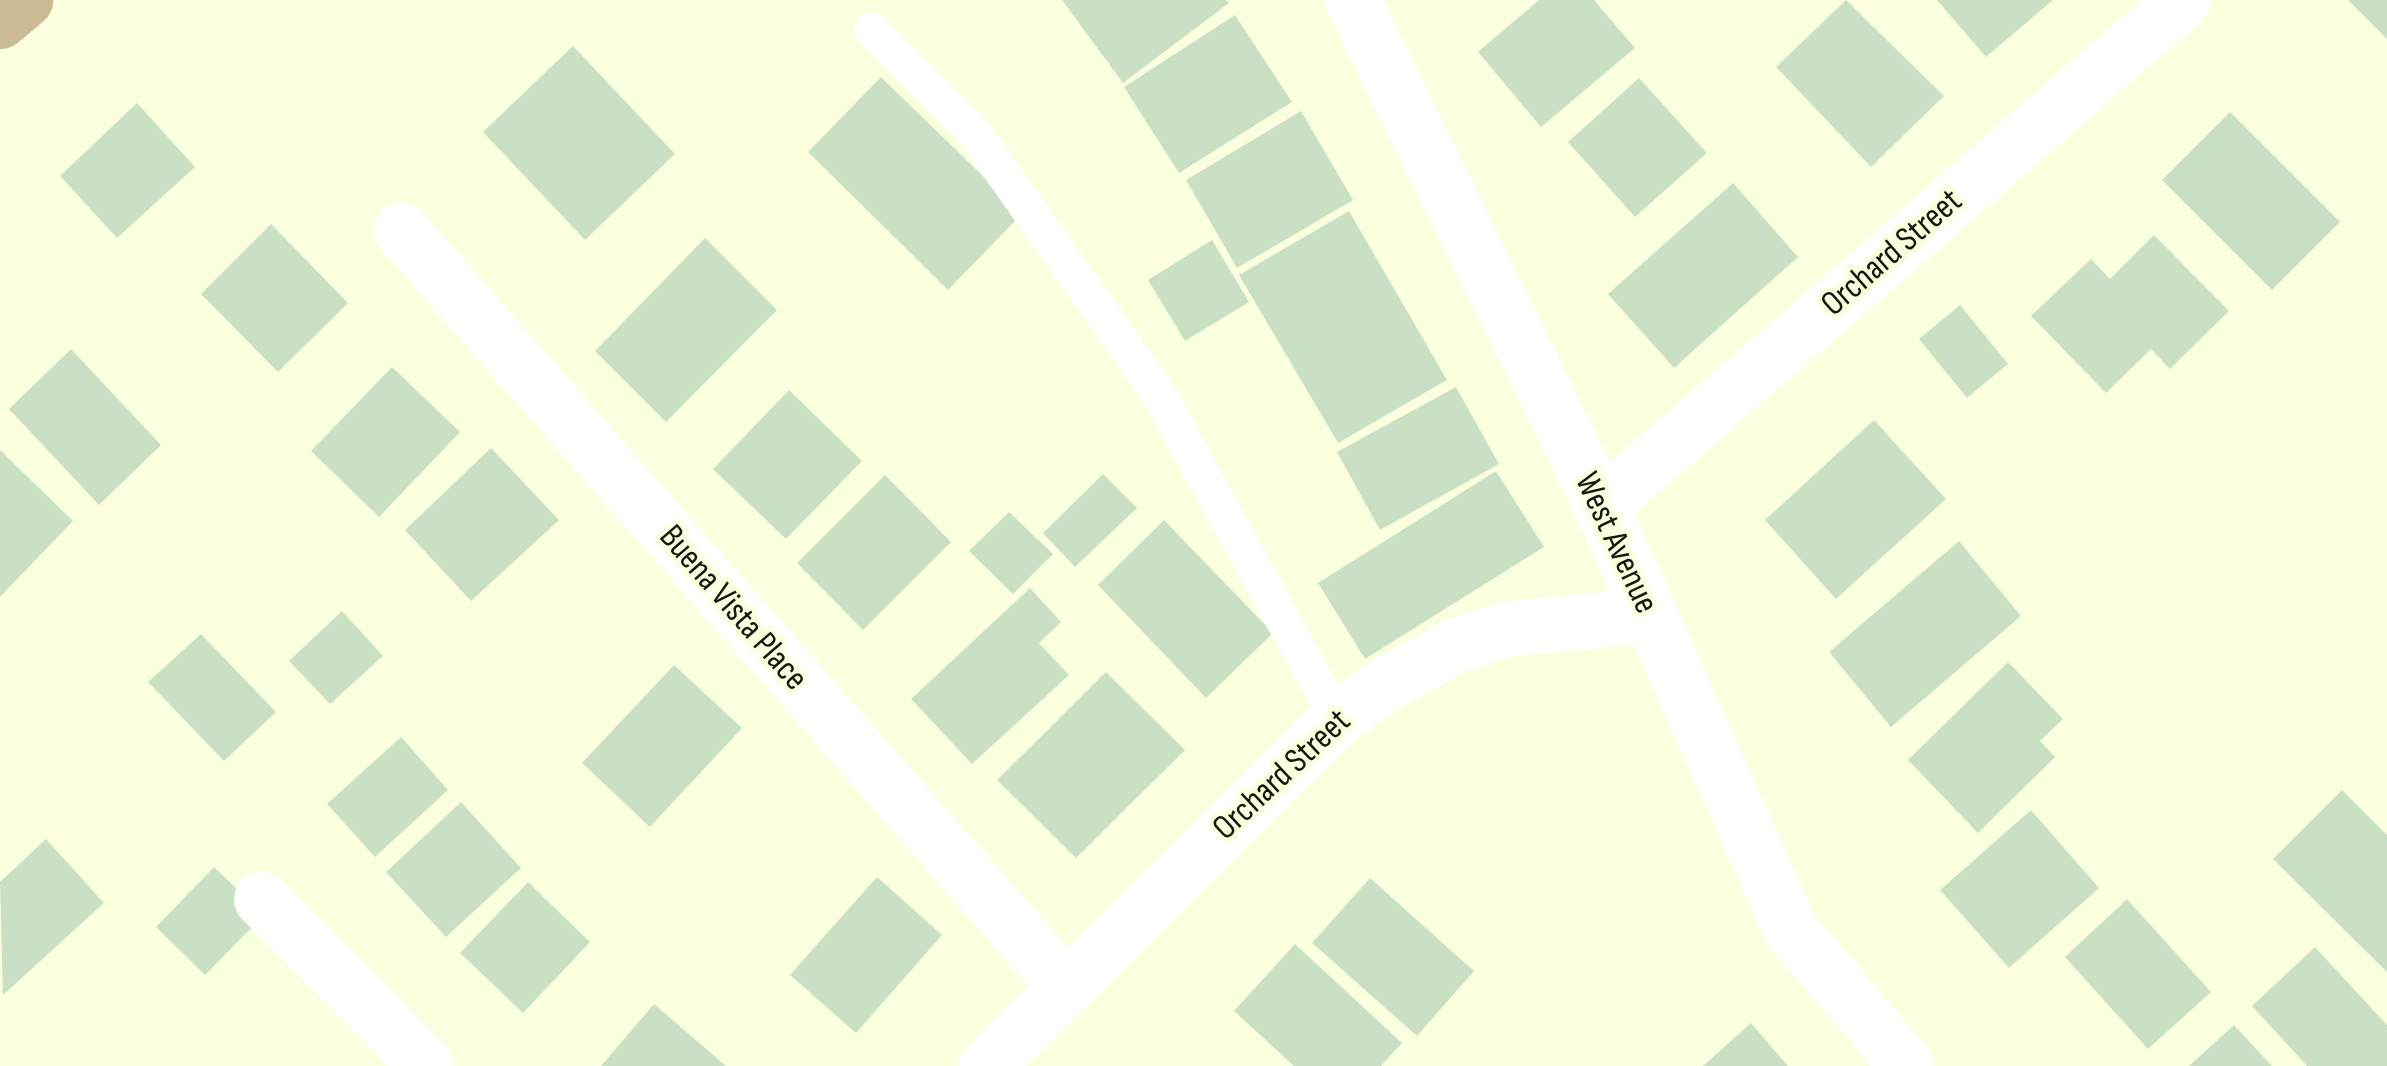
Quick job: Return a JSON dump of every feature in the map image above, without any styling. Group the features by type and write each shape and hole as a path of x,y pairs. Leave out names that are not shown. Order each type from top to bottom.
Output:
{"main road":[{"path":"0,20 25,0"}],"street":[{"name":"West Avenue","path":"1352,0 1601,506 1790,928 1908,1066"},
{"name":"Orchard Street","path":"1601,506 2183,0"},
{"name":"Buena Vista Place","path":"400,230 1065,986"},
{"name":"Orchard Street","path":"986,1066 1338,719 1456,646 1507,629 1650,615"},
{"path":"261,899 428,1066"}],"lane":[{"path":"872,30 972,130 1155,388 1338,719"}],"building":[{"path":"1062,0 1226,0 1229,3 1123,83"},
{"path":"1539,0 1594,0 1635,48 1541,127 1478,52"},
{"path":"1846,0 1944,96 1871,167 1776,67"},
{"path":"1937,0 2053,0 1986,57"},
{"path":"2348,0 2387,0 2387,39"},
{"path":"1235,15 1292,102 1179,173 1124,87"},
{"path":"573,46 675,154 585,240 483,132"},
{"path":"881,77 1022,214 948,290 808,152"},
{"path":"1639,78 1707,153 1635,217 1568,142"},
{"path":"137,103 195,167 117,238 60,176"},
{"path":"1301,111 1353,200 1237,268 1186,180"},
{"path":"2230,112 2340,222 2272,290 2162,180"},
{"path":"1733,183 1798,257 1674,368 1608,294"},
{"path":"1349,211 1447,380 1338,443 1239,275"},
{"path":"271,224 348,303 278,372 201,294"},
{"path":"2154,235 2229,311 2170,369 2151,349 2106,393 2031,316 2091,259 2110,279"},
{"path":"705,238 777,310 666,422 595,351"},
{"path":"1212,240 1249,302 1185,341 1148,280"},
{"path":"1960,305 2008,364 1967,398 1919,339"},
{"path":"71,349 161,445 99,505 9,409"},
{"path":"392,367 460,432 379,517 311,451"},
{"path":"1456,387 1499,464 1380,530 1337,452"},
{"path":"789,390 862,461 786,539 713,469"},
{"path":"1874,420 1946,499 1836,599 1765,520"},
{"path":"491,448 559,520 471,601 405,530"},
{"path":"0,450 73,521 0,597"},
{"path":"1496,471 1544,547 1365,659 1318,583"},
{"path":"1103,474 1137,508 1075,567 1043,533"},
{"path":"885,475 951,542 863,630 797,563"},
{"path":"1009,512 1053,554 1013,594 969,551"},
{"path":"1164,520 1273,633 1206,698 1098,585"},
{"path":"1959,541 2021,616 1891,727 1829,652"},
{"path":"1030,588 1061,622 1039,643 1069,675 972,764 911,699"},
{"path":"342,611 383,656 330,704 289,661"},
{"path":"201,634 276,712 224,761 148,682"},
{"path":"2008,662 2063,719 2040,741 2055,757 1978,833 1908,760"},
{"path":"674,665 742,728 650,827 582,763"},
{"path":"1106,672 1185,750 1076,858 997,780"},
{"path":"401,737 448,790 375,857 327,804"},
{"path":"2342,790 2387,835 2387,972 2273,859"},
{"path":"461,802 521,868 446,937 386,872"},
{"path":"2031,810 2099,888 2009,968 1940,890"},
{"path":"46,839 104,903 3,995 0,882"},
{"path":"214,867 264,915 205,975 156,927"},
{"path":"877,877 942,935 856,1033 790,975"},
{"path":"1370,878 1474,971 1417,1036 1312,943"},
{"path":"528,882 590,942 523,1013 460,953"},
{"path":"2127,899 2211,992 2148,1049 2065,957"},
{"path":"1295,944 1402,1043 1381,1066 1294,1066 1234,1011"},
{"path":"2315,947 2387,1025 2387,1066 2307,1066 2252,1006"},
{"path":"654,1004 726,1066 601,1066"},
{"path":"1751,1023 1788,1066 1703,1066"},
{"path":"2234,1025 2272,1066 2189,1066"}]}
